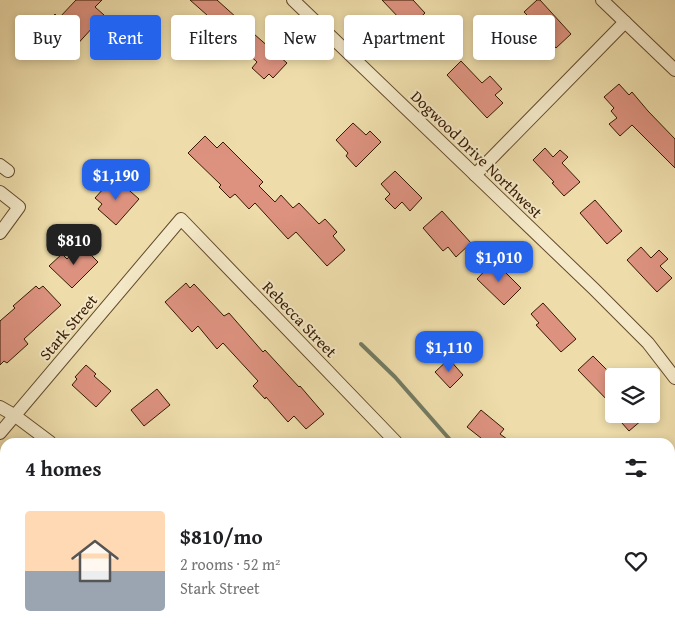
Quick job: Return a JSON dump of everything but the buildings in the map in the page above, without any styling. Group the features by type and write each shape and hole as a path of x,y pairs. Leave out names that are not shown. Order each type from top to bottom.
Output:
{"street":[{"name":"Dogwood Drive Northwest","path":"293,0 594,289 648,343 675,378"},
{"path":"602,0 675,70"},
{"path":"475,175 625,22"},
{"path":"0,192 19,207 0,233"},
{"name":"Stark Street","path":"0,433 181,219"},
{"name":"Rebecca Street","path":"181,219 392,438"},
{"path":"0,407 44,438"}],"waterway":[{"path":"361,344 395,377 448,438"}]}
